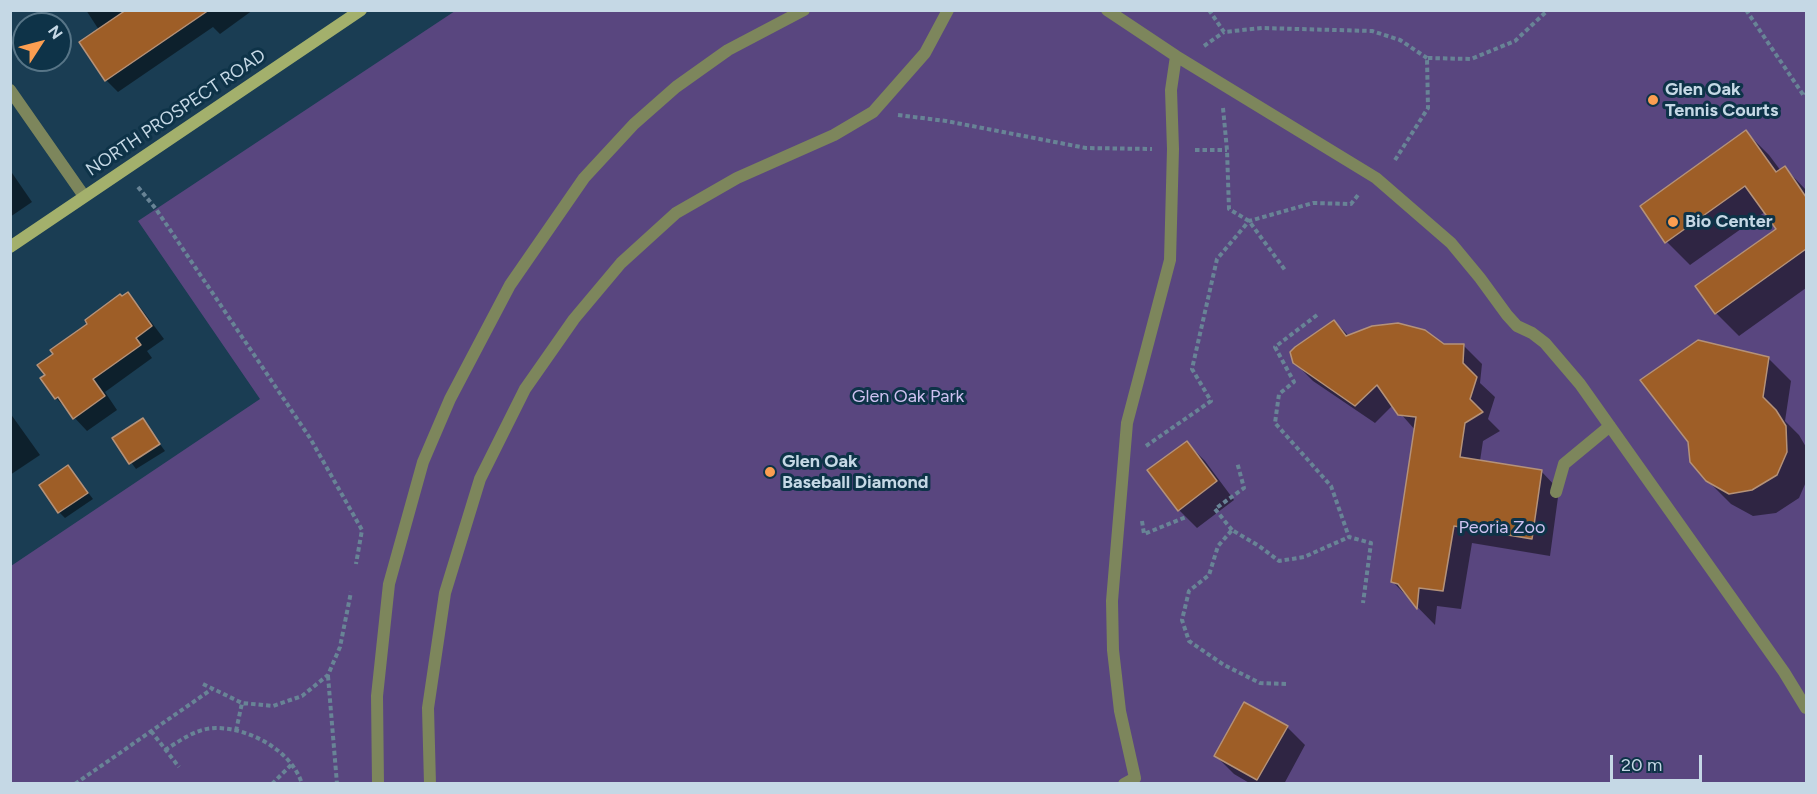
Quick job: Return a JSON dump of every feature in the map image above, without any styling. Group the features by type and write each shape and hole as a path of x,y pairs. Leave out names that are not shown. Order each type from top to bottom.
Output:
{"main road":[{"name":"NORTH PROSPECT ROAD","path":"10,247 362,10"}],"street":[{"path":"378,783 377,696 388,584 423,462 450,399 510,285 584,178 634,124 676,87 728,50 804,10"},
{"path":"430,783 428,708 445,593 480,479 525,389 574,319 621,263 676,213 737,177 834,135 873,112 925,53 948,10"},
{"path":"1107,10 1176,56 1376,178 1450,243 1517,326 1532,333 1545,343 1580,384 1784,672 1806,708"},
{"path":"1124,783 1135,778 1120,711 1113,650 1112,601 1127,423 1170,260 1173,149 1171,90 1176,56"},
{"path":"10,90 84,196"},
{"path":"1556,492 1564,465 1610,426"}],"path":[{"path":"1209,10 1224,32"},
{"path":"1204,46 1224,32 1262,28 1372,31 1400,40 1427,58 1471,59 1515,41 1548,10"},
{"path":"1746,10 1804,96 1806,94"},
{"path":"1395,160 1428,108 1427,58"},
{"path":"1223,105 1229,209 1249,221 1286,270"},
{"path":"873,112 946,121 1086,148 1227,150"},
{"path":"125,170 156,209 310,438 362,530 356,564"},
{"path":"1144,456 1146,446 1211,401 1192,369 1217,259 1249,221 1313,203 1351,204 1358,195"},
{"path":"1317,315 1275,347 1294,382 1278,394 1275,423 1330,486 1349,537"},
{"path":"1238,462 1244,488 1215,509 1232,530 1279,561 1304,557 1349,537 1371,543 1363,603"},
{"path":"1141,511 1144,534 1186,516"},
{"path":"1232,530 1218,546 1209,575 1189,591 1182,620 1189,641 1224,665 1260,683 1286,684"},
{"path":"203,684 242,703 273,706 302,696 328,675 340,647 351,591"},
{"path":"328,675 337,783"},
{"path":"75,783 213,688"},
{"path":"236,731 242,703"},
{"path":"165,750 194,733 216,728 236,731 259,738 278,751 292,764 302,783"},
{"path":"151,731 179,767"},
{"path":"272,783 292,764"}],"green space":[{"name":"Glen Oak Park","path":"455,11 1806,11 1806,783 11,784 11,566 260,399 138,221"}],"building":[{"path":"126,10 209,10 105,81 79,42"},
{"name":"Bio Center","path":"1746,130 1776,172 1785,166 1806,197 1806,249 1715,314 1695,286 1776,229 1745,186 1665,243 1640,206"},
{"path":"128,292 152,326 136,338 141,345 93,379 105,396 73,419 58,397 55,399 40,378 45,375 37,365 53,354 50,350 87,324 85,320 120,294 122,296"},
{"path":"1334,320 1346,336 1372,326 1398,323 1425,330 1444,344 1464,344 1463,363 1477,377 1470,399 1483,412 1465,423 1460,457 1542,470 1532,539 1454,526 1443,591 1419,588 1417,609 1398,584 1391,582 1416,417 1398,415 1377,385 1355,406 1293,363 1290,352"},
{"path":"1698,340 1769,357 1763,397 1776,410 1786,426 1787,452 1777,475 1752,490 1729,494 1706,481 1690,462 1688,442 1640,380"},
{"path":"143,418 160,444 129,464 112,438"},
{"path":"1187,441 1217,481 1178,511 1147,470"},
{"path":"68,465 88,493 58,513 39,485"},
{"path":"1244,702 1288,726 1257,780 1214,756"}],"place":[{"name":"Glen Oak Tennis Courts","path":"1653,100"},
{"name":"Bio Center","path":"1673,222"},
{"name":"Glen Oak Baseball Diamond","path":"770,472"}],"park label":[{"name":"Peoria Zoo","path":"1502,528"}]}
